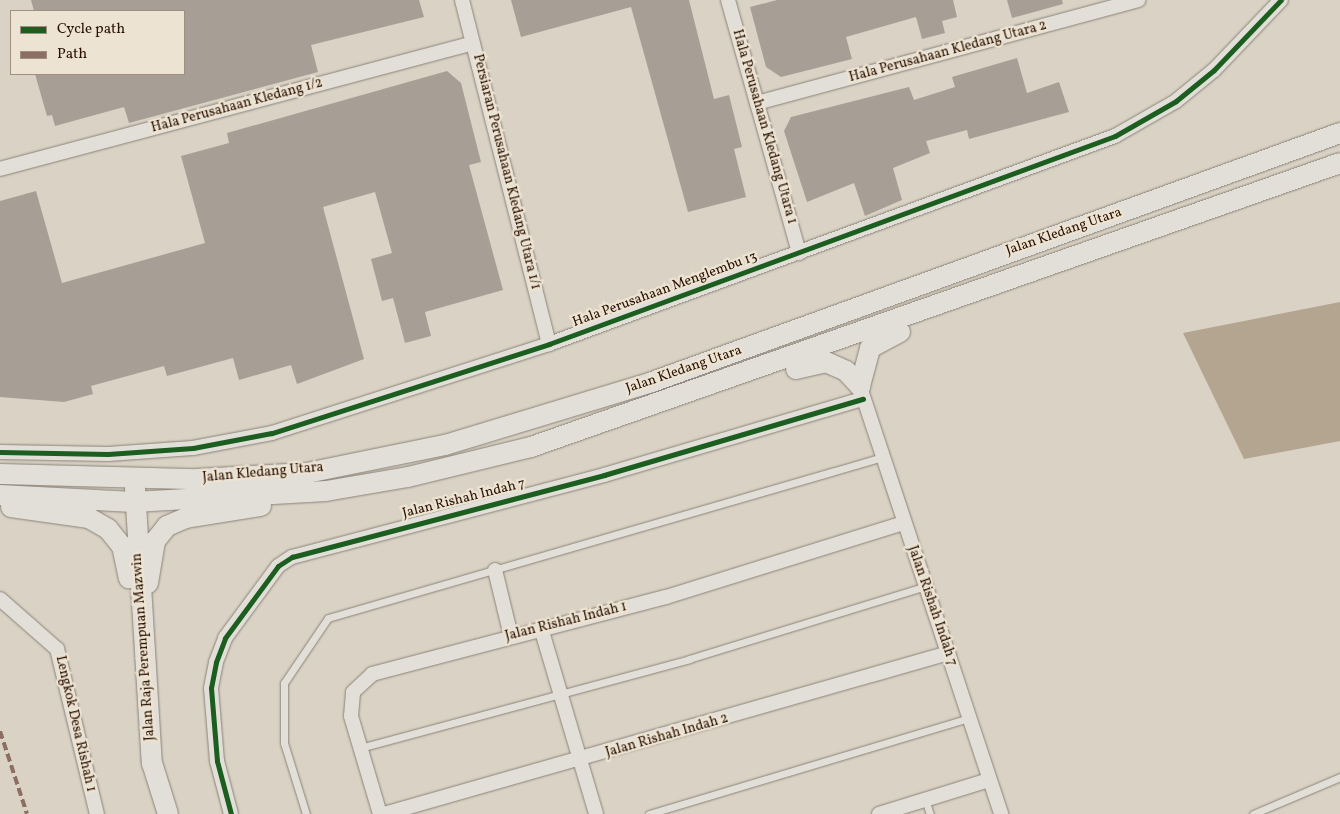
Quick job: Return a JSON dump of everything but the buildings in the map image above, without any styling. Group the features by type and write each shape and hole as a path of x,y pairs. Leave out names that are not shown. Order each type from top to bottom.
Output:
{"main road":[{"name":"Jalan Kledang Utara","path":"0,474 135,478 307,472 445,445 529,422 652,382 1340,133"},
{"name":"Jalan Kledang Utara","path":"0,495 134,502 326,491 532,447 668,402 1340,163"},
{"path":"861,392 866,354 877,342 1022,287 1090,252"},
{"path":"668,402 734,391 816,363 837,365 861,392"},
{"name":"Jalan Raja Perempuan Mazwin","path":"135,478 134,502 142,656 152,763 168,814"},
{"path":"142,656 149,569 155,541 168,526 186,518 326,491"},
{"path":"0,505 89,518 108,529 122,546 142,656"}],"street":[{"name":"Persiaran Perusahaan Kledang Utara 1/1","path":"462,0 549,344"},
{"name":"Hala Perusahaan Kledang Utara 1","path":"728,0 799,253"},
{"name":"Hala Perusahaan Kledang Utara 2","path":"757,103 1138,0"},
{"name":"Hala Perusahaan Menglembu 13","path":"0,452 118,454 193,448 272,433 549,344 1115,136 1176,101 1214,70 1281,0"},
{"name":"Hala Perusahaan Kledang 1/2","path":"0,169 474,43"},
{"name":"Jalan Rishah Indah 7","path":"231,814 217,761 211,688 216,662 225,638 278,566 292,557 604,475 861,392 927,586 1001,814"},
{"name":"Jalan Rishah Indah 1","path":"380,814 350,716 353,692 372,674 511,636 666,597 904,523"},
{"path":"495,570 511,636"},
{"name":"Lengkok Desa Rishah 1","path":"0,599 57,649 97,814"},
{"path":"542,628 596,814"},
{"name":"Jalan Rishah Indah 2","path":"384,814 582,761 949,654"},
{"path":"878,814 989,780"}],"lane":[{"path":"306,814 284,743 282,697 288,672 320,626 340,612 495,570 883,457"},
{"path":"359,749 561,694 927,586"},
{"path":"648,814 970,718"},
{"path":"1254,814 1340,777"},
{"path":"924,799 930,814"}],"shaded area":[{"path":"1340,302 1340,441 1244,459 1183,333"}],"marked path":[{"path":"0,731 27,814"}],"cycle path":[{"path":"0,452 108,454 193,448 272,433 549,344 1115,136 1176,101 1214,70 1281,0"},
{"path":"231,814 217,761 211,688 216,662 225,638 278,566 292,557 604,475 863,399"}]}
